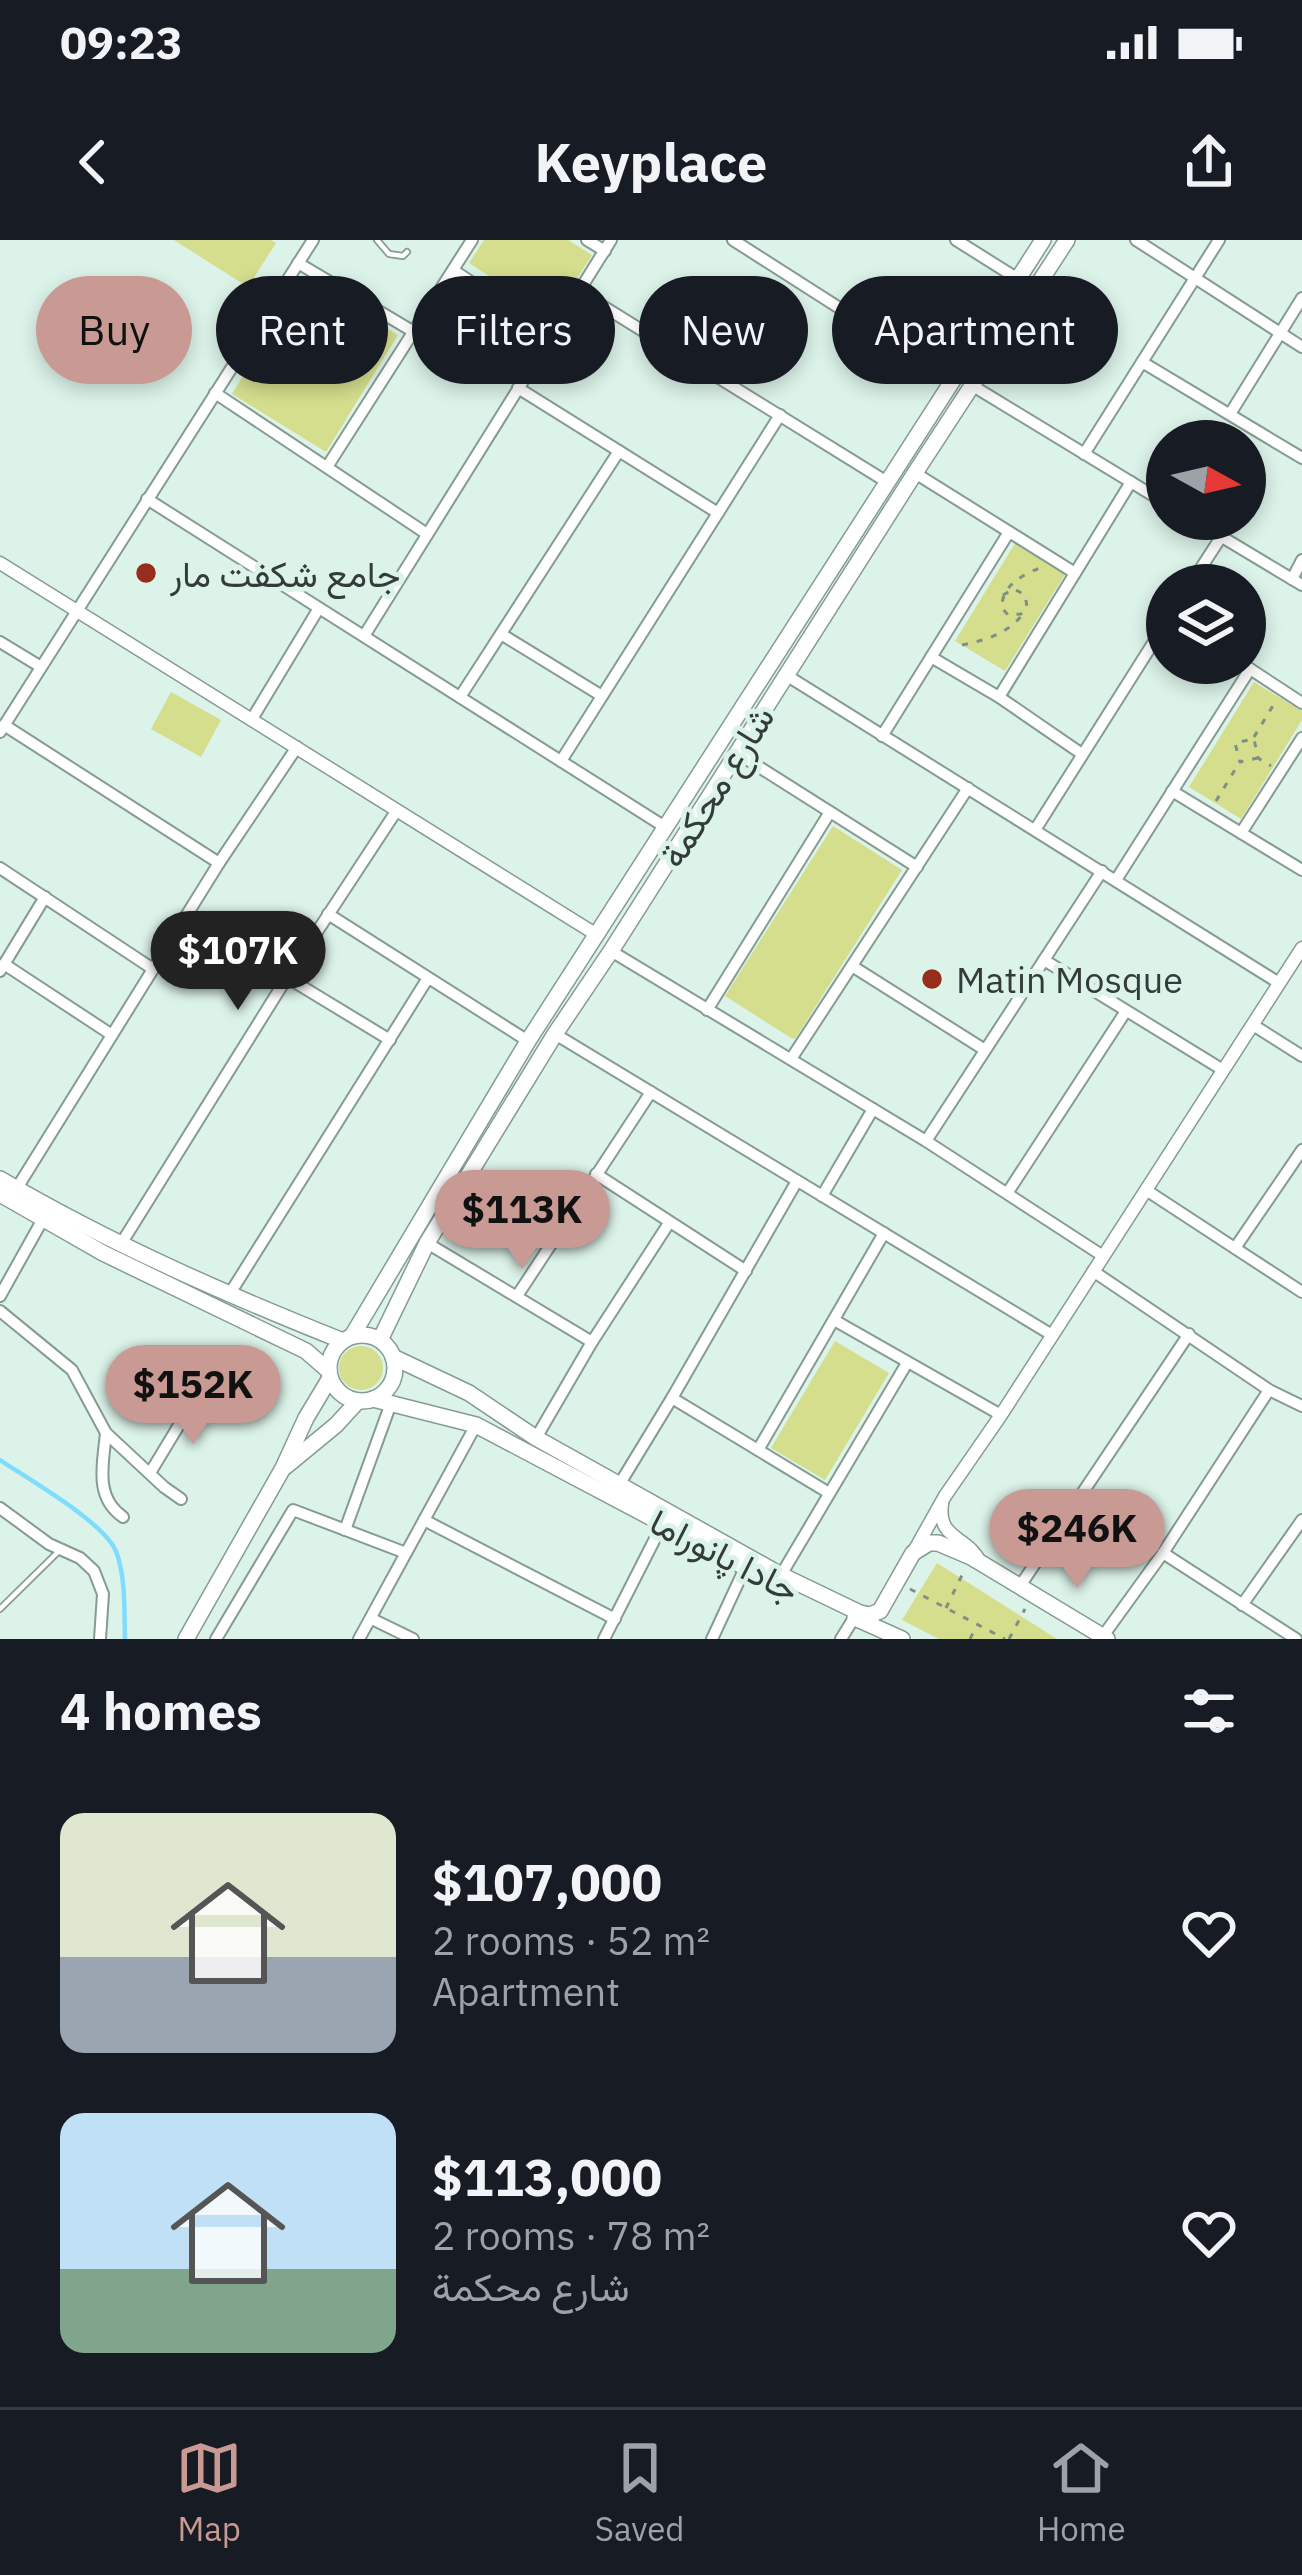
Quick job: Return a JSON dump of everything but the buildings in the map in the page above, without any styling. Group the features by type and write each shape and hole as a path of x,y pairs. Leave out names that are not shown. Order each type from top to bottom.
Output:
{"main road":[{"name":"شارع محكمة","path":"1020,276 1042,240"},
{"name":"شارع محكمة","path":"347,1338 528,1041 824,582 852,556 915,473 1067,240"},
{"name":"شارع محكمة","path":"380,1340 427,1243 555,1034 841,590 886,482 949,384"},
{"path":"824,582 841,590"},
{"path":"0,1178 8,1191 43,1219 306,1352 336,1389 346,1397 366,1400"},
{"path":"8,1191 229,1295 347,1338 367,1335 380,1340 393,1357 469,1394 619,1485 781,1575 865,1614 884,1607 913,1553 938,1543 976,1560 1105,1638"},
{"path":"186,1639 283,1468 329,1375 332,1354 347,1338"},
{"path":"283,1468 366,1400 387,1390 394,1374 393,1357"},
{"path":"468,1423 457,1416 457,1406 469,1394"},
{"name":"جادا پانوراما","path":"366,1400 468,1423 514,1443 745,1568 902,1639"}],"street":[{"path":"219,863 2,728 313,240"},
{"path":"449,276 472,240"},
{"path":"587,240 608,246 590,276"},
{"path":"733,240 832,303"},
{"path":"956,240 1013,276"},
{"path":"1136,240 1302,347"},
{"path":"1084,454 1219,240"},
{"path":"298,263 412,331"},
{"path":"453,270 462,276"},
{"path":"1230,414 1302,298"},
{"path":"615,314 886,482"},
{"path":"327,467 412,335"},
{"path":"1142,362 1302,458"},
{"path":"364,636 520,384"},
{"path":"973,386 1146,491"},
{"path":"518,388 718,513"},
{"path":"215,393 427,534"},
{"path":"561,761 780,416"},
{"path":"460,697 619,451"},
{"path":"915,473 1075,573"},
{"path":"999,697 1131,482"},
{"path":"147,499 665,827"},
{"path":"882,736 1009,532"},
{"path":"1226,540 1297,582 1302,560"},
{"path":"0,563 597,935"},
{"path":"252,719 319,608"},
{"path":"501,634 602,696"},
{"path":"0,642 41,667"},
{"path":"1034,830 1146,654"},
{"path":"931,657 1082,754"},
{"path":"786,675 1280,983"},
{"path":"1266,680 1302,703"},
{"path":"1116,880 1234,684"},
{"path":"1241,832 1302,738"},
{"path":"8,1191 297,747"},
{"path":"737,753 916,867"},
{"path":"791,1059 968,788"},
{"path":"1172,791 1302,870"},
{"path":"121,1244 398,810"},
{"path":"707,1010 830,812"},
{"path":"0,868 153,969"},
{"path":"926,1141 1102,871"},
{"path":"45,897 2,968 112,1035"},
{"path":"328,914 528,1041"},
{"path":"186,916 390,1040"},
{"path":"913,1553 945,1496 1302,948"},
{"path":"611,951 926,1141 1103,1256"},
{"path":"1045,960 1223,1070"},
{"path":"852,966 985,1050"},
{"path":"229,1295 428,978"},
{"path":"1008,1192 1126,1011"},
{"path":"1253,1024 1302,1056"},
{"path":"555,1034 1052,1335"},
{"path":"517,1296 651,1091"},
{"path":"822,1196 873,1109"},
{"path":"1235,1247 1297,1167 1302,1150"},
{"path":"596,1174 746,1270"},
{"path":"619,1485 796,1180"},
{"path":"1146,1190 1302,1292"},
{"path":"0,1296 43,1219"},
{"path":"536,1438 669,1223"},
{"path":"758,1450 884,1234"},
{"path":"427,1243 592,1342"},
{"path":"1094,1271 1269,1390 1301,1403"},
{"path":"0,1311 72,1370 106,1432 182,1499"},
{"path":"834,1320 1001,1415"},
{"path":"1026,1590 1189,1334"},
{"path":"781,1575 908,1364"},
{"path":"1105,1638 1269,1390"},
{"path":"150,1473 196,1396"},
{"path":"672,1398 829,1493"},
{"path":"345,1530 391,1406"},
{"path":"359,1639 424,1520 468,1423"},
{"path":"106,1432 101,1482 109,1508 122,1517"},
{"path":"945,1496 943,1526 973,1550 976,1560"},
{"path":"0,1508 87,1564 103,1594 100,1639"},
{"path":"237,1639 219,1634 293,1510 406,1553"},
{"path":"424,1520 615,1619"},
{"path":"1243,1605 1301,1523"},
{"path":"604,1639 662,1525"},
{"path":"1163,1553 1296,1639"},
{"path":"712,1639 745,1568"},
{"path":"841,1639 854,1618"},
{"path":"372,1619 413,1639"}],"lane":[{"path":"376,240 389,254 407,253"},
{"path":"0,1610 60,1550"}],"path":[{"path":"1024,611 1008,615 1002,608 1003,596 1012,584 1040,567"},
{"path":"962,645 998,634 1018,620 1028,603 1022,592 1014,590 1003,596"},
{"path":"1273,767 1258,758 1253,739 1282,690"},
{"path":"1240,763 1235,743 1253,739"},
{"path":"1209,813 1240,763 1258,758"},
{"path":"946,1608 976,1560"},
{"path":"898,1582 1007,1639 1026,1590"},
{"path":"970,1639 977,1625"}],"green space":[{"path":"174,240 276,243 255,276 231,276"},
{"path":"484,240 568,240 592,255 578,276 489,276 469,263"},
{"path":"388,329 398,335 388,351"},
{"path":"238,384 368,384 326,452 232,394"},
{"path":"1022,532 1072,563 1005,671 955,641"},
{"path":"1253,684 1302,711 1302,720 1241,819 1189,787"},
{"path":"171,692 221,720 201,757 151,729"},
{"path":"833,826 902,870 795,1039 725,996"},
{"path":"835,1341 889,1373 825,1480 771,1448"},
{"path":"361,1346 376,1353 383,1368 376,1383 361,1390 346,1383 339,1368 346,1353"},
{"path":"937,1563 1057,1639 939,1639 902,1620"}],"waterway":[{"path":"0,1460 83,1516 111,1542 122,1575 125,1639"}],"place":[{"name":"جامع شكفت مار","path":"146,573"},
{"name":"Matin Mosque","path":"932,979"}]}
